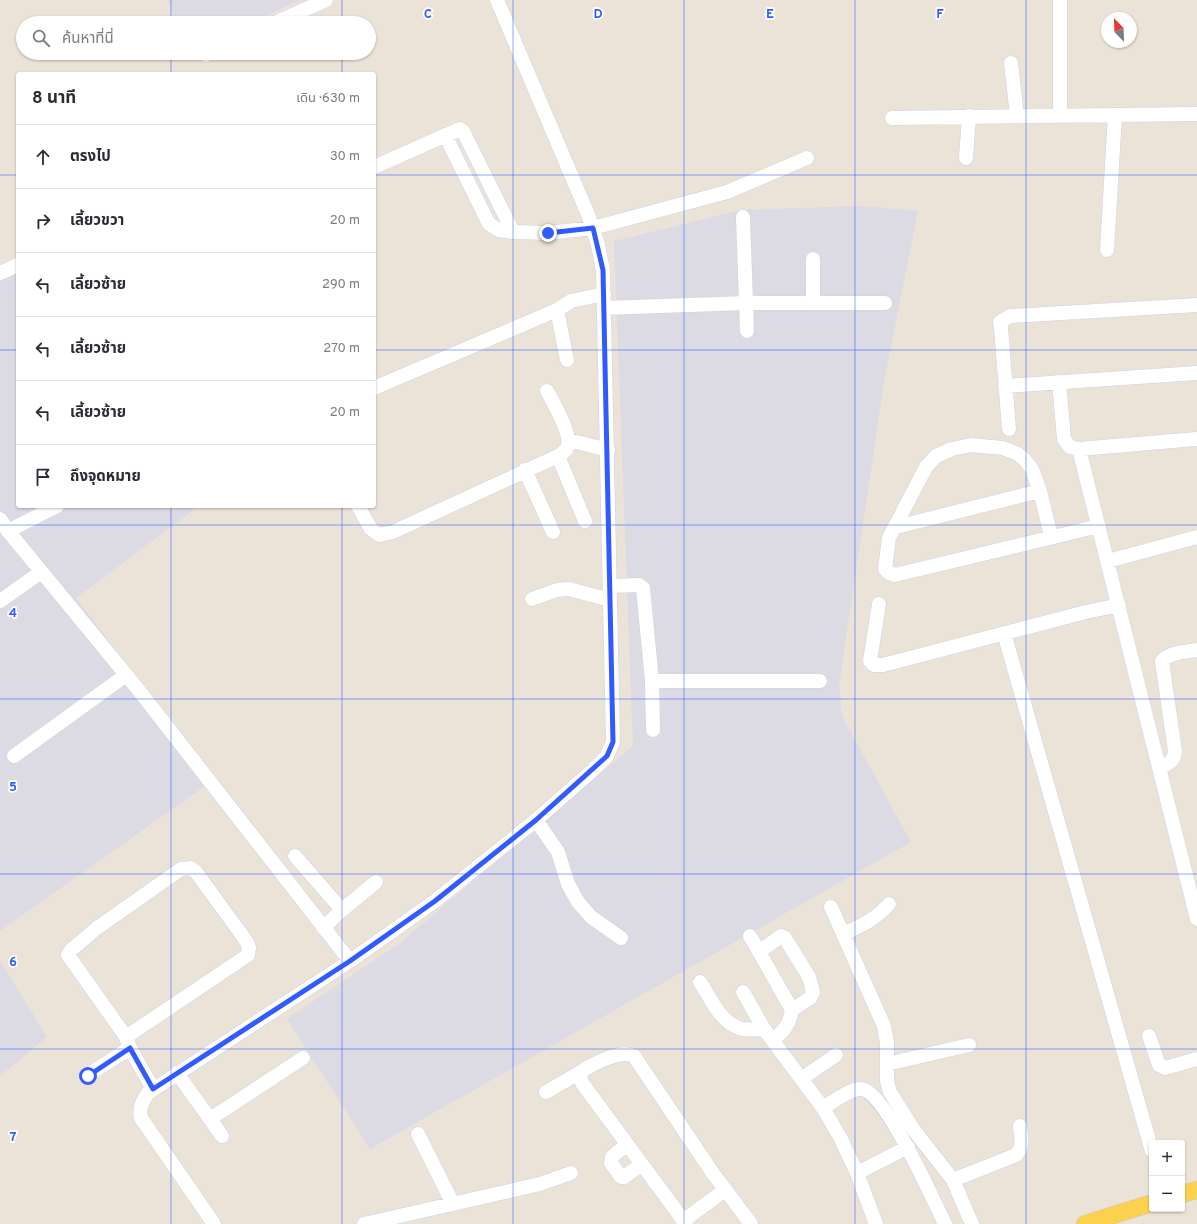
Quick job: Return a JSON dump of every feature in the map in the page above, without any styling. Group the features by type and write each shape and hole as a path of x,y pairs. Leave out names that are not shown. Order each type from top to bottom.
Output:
{"main road":[{"path":"1185,1193 1197,1190"},
{"path":"1085,1224 1149,1204"}],"street":[{"path":"291,16 326,0"},
{"path":"214,1224 141,1118 140,1110 142,1102 153,1089 350,961 435,901 536,820 607,756 613,742 611,586 603,270 593,228 554,131 497,0"},
{"path":"1060,0 1060,116"},
{"path":"1011,63 1017,116"},
{"path":"892,118 1197,114"},
{"path":"1107,250 1115,115"},
{"path":"966,158 969,116"},
{"path":"376,166 445,135 489,224 499,230 548,233 593,228 727,192 807,158"},
{"path":"743,217 747,331"},
{"path":"812,259 813,303"},
{"path":"0,273 16,266"},
{"path":"376,387 557,310 570,301 885,303"},
{"path":"1009,429 1000,322 1010,316 1197,305"},
{"path":"557,310 567,360"},
{"path":"1005,386 1197,373"},
{"path":"1059,382 1064,439 1070,447 1079,449 1197,439"},
{"path":"359,508 371,529 379,535 393,532 558,456 567,449 569,440 547,390"},
{"path":"569,440 608,450"},
{"path":"1051,536 1040,490 1032,469 1026,460 1018,454 1003,448 971,445 952,449 936,456 926,467 889,538 886,569 888,573 895,575 1051,536 1099,526"},
{"path":"1079,449 1197,919"},
{"path":"558,456 585,521"},
{"path":"525,470 553,532"},
{"path":"896,527 1040,490"},
{"path":"51,508 4,525 126,675 350,961"},
{"path":"1108,561 1197,537"},
{"path":"0,601 41,572"},
{"path":"611,586 639,585 643,588 652,681 653,730"},
{"path":"532,599 557,590 569,589 610,600"},
{"path":"879,604 870,651 870,661 874,666 883,665 1119,605"},
{"path":"1004,633 1149,1140"},
{"path":"1159,768 1174,758 1175,751 1162,661 1165,656 1197,650"},
{"path":"14,756 126,675"},
{"path":"652,681 820,681"},
{"path":"536,820 558,852 568,884 578,902 591,917 621,938"},
{"path":"295,856 342,910"},
{"path":"88,1076 128,1043 248,955 249,948 247,942 196,872 191,868 181,869 97,928 71,950 68,955 128,1043 153,1089"},
{"path":"323,928 376,882"},
{"path":"843,934 870,922 881,914 889,904"},
{"path":"831,907 884,1026 887,1043 887,1081 890,1092 913,1129 953,1180 972,1224"},
{"path":"750,936 760,951 792,1010 791,1018 783,1032 773,1040"},
{"path":"760,951 781,936 785,938 809,977 813,992 810,998 792,1010"},
{"path":"700,982 722,1017 731,1024 740,1029 764,1029"},
{"path":"743,992 764,1029 823,1108 857,1173 876,1224"},
{"path":"1149,1036 1159,1065 1165,1068 1197,1059"},
{"path":"887,1064 969,1045"},
{"path":"546,1092 579,1073 620,1053 628,1052 634,1056 725,1190 751,1224"},
{"path":"801,1079 836,1055"},
{"path":"210,1119 303,1058"},
{"path":"579,1073 582,1083 685,1222 725,1190"},
{"path":"177,1074 222,1136"},
{"path":"823,1108 855,1089 868,1091 877,1101 908,1147 944,1224"},
{"path":"953,1180 1016,1155 1021,1150 1022,1143 1020,1126"},
{"path":"418,1134 453,1204"},
{"path":"627,1144 612,1157 611,1163 621,1177 624,1177 642,1164"},
{"path":"857,1173 908,1147"},
{"path":"364,1224 552,1181 571,1172"}],"shaded area":[{"path":"168,0 300,0 265,16 174,16"},
{"path":"861,206 918,211 884,382 839,686 842,716 911,842 370,1149 287,1019 400,943 633,746 614,241 741,210"},
{"path":"16,263 16,508 196,508 76,598 215,779 0,931 0,271"},
{"path":"0,960 47,1037 0,1076"}],"route":[{"path":"88,1076 130,1048 153,1089 350,961 435,901 536,820 607,756 613,742 611,586 603,270 593,228 548,233"}]}
